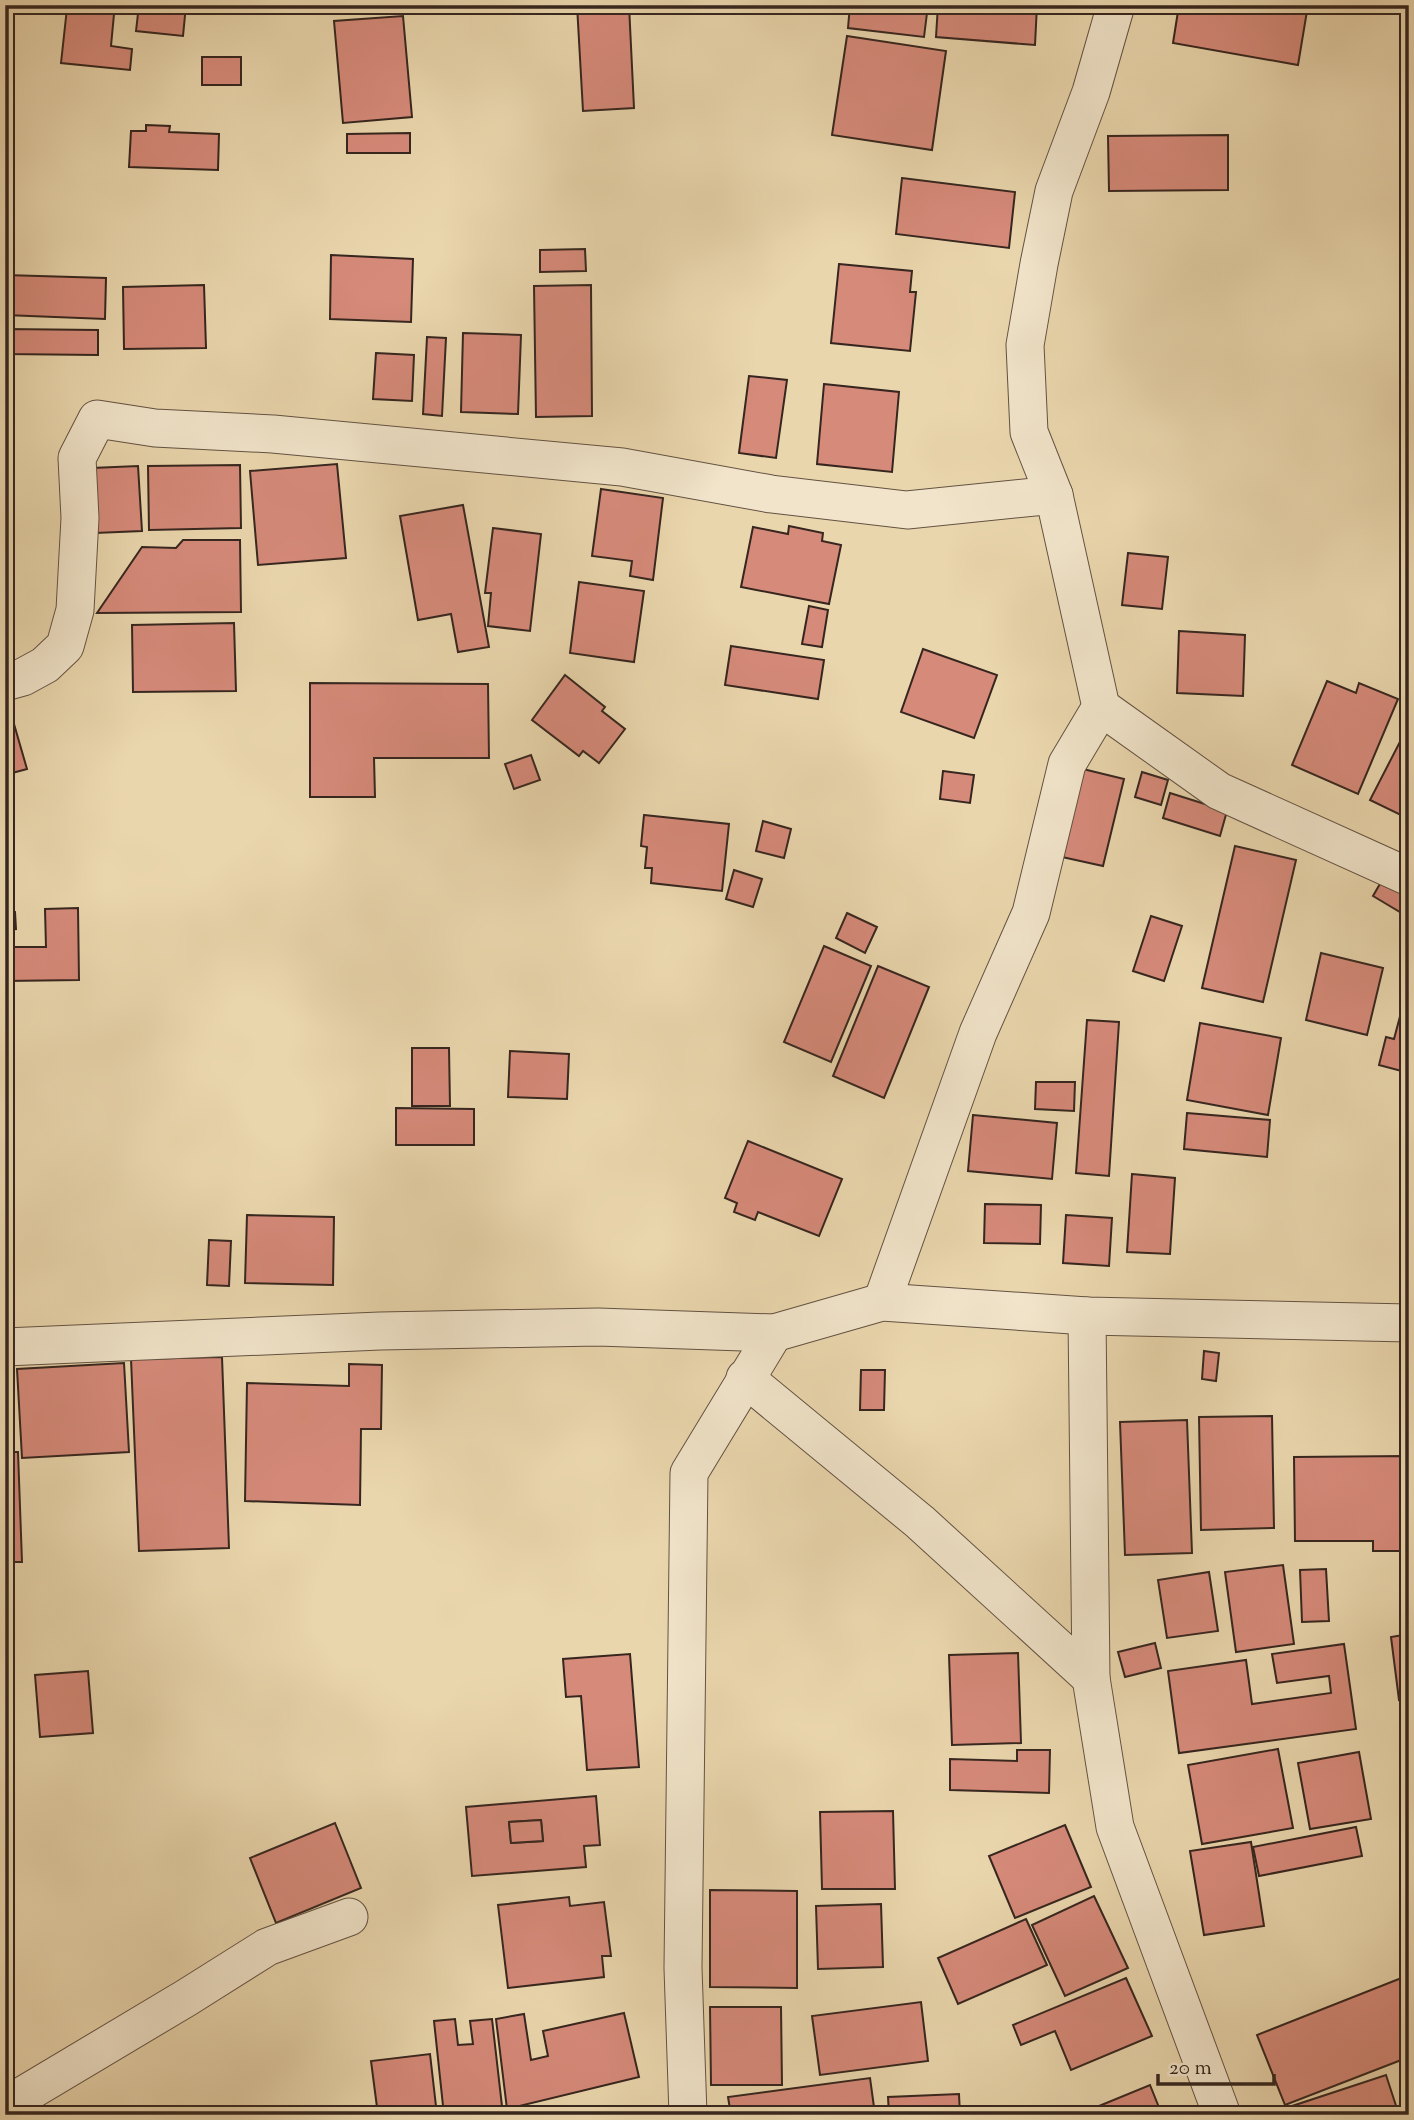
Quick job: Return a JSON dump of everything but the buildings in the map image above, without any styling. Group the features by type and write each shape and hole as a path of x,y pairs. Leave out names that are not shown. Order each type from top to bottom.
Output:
{"street":[{"path":"1116,5 1091,92 1054,191 1025,345 1029,432 1054,495 1101,707 1219,791 1409,877"},
{"path":"5,682 23,677 45,665 65,646 75,610 80,518 77,458 97,419 155,428 273,434 622,467 771,494 907,510 1054,495"},
{"path":"882,1302 978,1033 1031,913 1067,764 1101,707"},
{"path":"5,1348 380,1331 598,1327 774,1333 882,1302 1087,1316 1409,1323"},
{"path":"1087,1316 1091,1678 1115,1828 1222,2115"},
{"path":"688,2115 683,1968 689,1473 774,1333"},
{"path":"745,1378 920,1522 1091,1678"},
{"path":"5,2106 267,1947 349,1917"}]}
